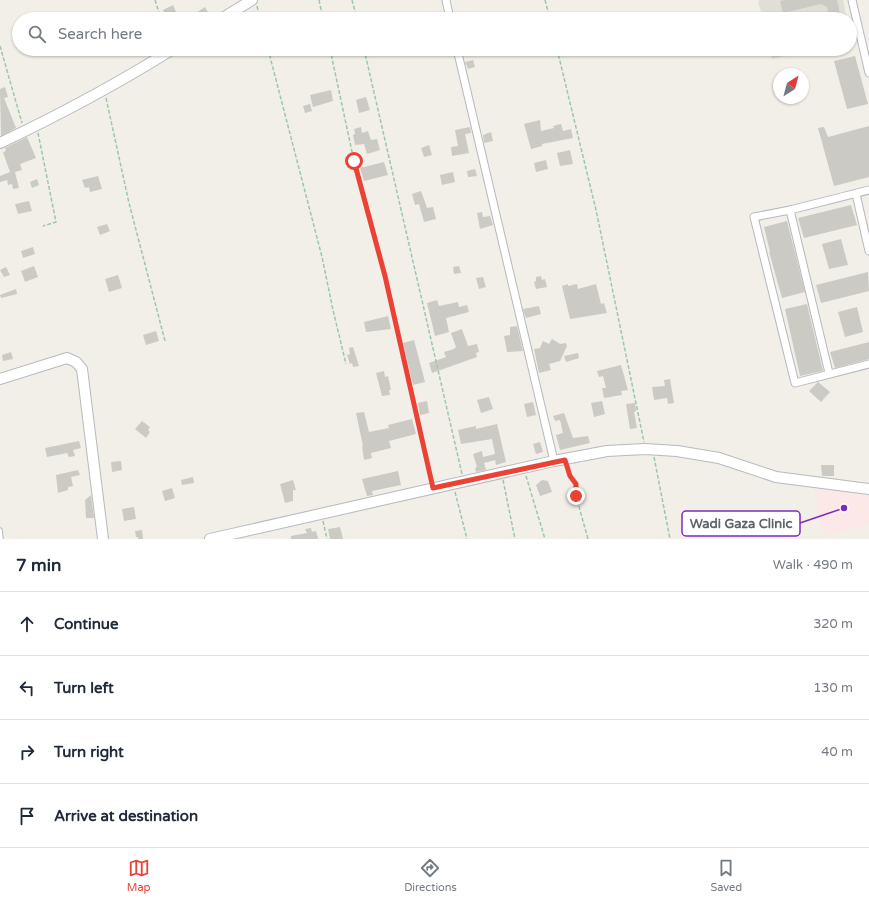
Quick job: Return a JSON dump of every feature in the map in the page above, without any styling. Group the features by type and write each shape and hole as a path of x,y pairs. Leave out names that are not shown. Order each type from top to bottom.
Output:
{"street":[{"path":"446,0 449,12"},
{"path":"852,0 855,12"},
{"path":"235,12 254,2"},
{"path":"857,22 869,74"},
{"path":"0,143 36,127 104,91 162,56"},
{"path":"459,56 554,461"},
{"path":"869,190 790,210 754,217 795,383 869,364"},
{"path":"856,194 869,251"},
{"path":"790,210 829,374"},
{"path":"0,379 66,358 76,362 82,369 103,539"},
{"path":"210,539 322,515 554,461 607,451 677,451 719,458 776,477 869,489"}],"lane":[{"path":"0,530 1,539"}],"path":[{"path":"155,0 159,12"},
{"path":"319,0 322,12"},
{"path":"352,0 355,12"},
{"path":"545,0 548,12"},
{"path":"254,2 258,12"},
{"path":"0,46 25,131"},
{"path":"270,56 322,257 332,310 346,364"},
{"path":"332,56 354,161 385,276 433,488"},
{"path":"366,56 464,482"},
{"path":"559,56 596,210 670,539"},
{"path":"104,91 128,203 165,341"},
{"path":"36,127 56,222 43,226"},
{"path":"565,460 570,476 576,484 576,496 588,539"},
{"path":"524,469 545,539"},
{"path":"502,473 515,539"},
{"path":"452,484 467,539"},
{"path":"322,515 327,539"}],"shaded area":[{"path":"843,0 846,12 761,12 758,1"},
{"path":"771,56 785,56 772,59"},
{"path":"814,487 869,492 869,524 824,536"}],"building":[{"path":"837,0 840,12 828,12 827,7 821,4 783,12 780,1"},
{"path":"173,5 176,12 164,12 163,10"},
{"path":"205,7 208,12 198,12"},
{"path":"855,56 868,104 847,109 834,61"},
{"path":"473,60 475,67 468,69 465,62"},
{"path":"5,87 8,97 4,98 16,128 1,136 0,89"},
{"path":"331,90 333,101 313,107 310,95"},
{"path":"366,97 370,110 359,113 356,100"},
{"path":"310,104 312,111 305,113 303,106"},
{"path":"540,120 541,131 554,128 553,126 561,124 563,131 571,129 573,138 542,144 542,146 531,149 524,124"},
{"path":"869,126 869,177 834,186 818,128 824,127 828,137"},
{"path":"361,127 362,133 368,131 371,140 377,139 380,150 367,154 364,144 355,145 353,135 355,134 354,129"},
{"path":"470,127 471,133 465,134 469,153 452,156 451,147 458,146 455,130"},
{"path":"491,132 493,141 484,143 483,135"},
{"path":"27,137 36,158 20,164 22,170 15,172 19,188 13,189 12,184 8,185 7,180 0,182 0,176 10,172 3,152 6,151 5,148"},
{"path":"429,145 432,155 424,157 421,148"},
{"path":"570,150 573,164 560,166 557,153"},
{"path":"546,160 548,169 536,172 534,163"},
{"path":"384,162 388,175 364,181 360,168"},
{"path":"475,169 477,176 468,177 467,171"},
{"path":"453,172 455,182 442,185 440,175"},
{"path":"98,176 102,189 90,192 89,187 85,188 82,180"},
{"path":"37,179 39,185 32,188 30,182"},
{"path":"421,191 427,208 433,207 436,219 424,222 419,204 415,205 412,194"},
{"path":"29,201 32,211 18,214 15,204"},
{"path":"851,205 857,225 804,238 798,218"},
{"path":"482,212 483,217 490,216 493,225 480,229 477,213"},
{"path":"787,221 805,292 782,298 769,252 764,227"},
{"path":"107,224 110,231 100,235 97,227"},
{"path":"841,239 848,265 829,269 822,244"},
{"path":"33,247 35,254 23,258 21,251"},
{"path":"34,266 38,277 25,282 21,271"},
{"path":"459,266 461,273 454,274 453,267"},
{"path":"6,267 10,275 4,277 0,270"},
{"path":"868,272 869,291 821,303 816,285"},
{"path":"118,275 122,288 109,292 105,279"},
{"path":"541,276 542,280 545,279 547,287 536,289 534,282 536,281 536,277"},
{"path":"483,277 486,287 479,289 476,278"},
{"path":"568,284 568,286 577,284 578,289 596,284 601,304 604,303 607,313 570,319 562,286"},
{"path":"16,289 17,294 1,298 0,295"},
{"path":"437,300 439,306 458,302 459,307 467,305 469,312 446,318 449,332 435,336 427,303"},
{"path":"807,304 823,371 800,376 785,309"},
{"path":"539,306 541,314 526,318 523,309"},
{"path":"857,307 863,332 845,337 838,312"},
{"path":"388,316 391,329 366,332 364,322"},
{"path":"517,326 523,351 507,352 504,336 510,335 510,327"},
{"path":"462,329 468,346 477,344 479,352 476,353 477,357 432,373 429,363 446,357 444,352 456,347 451,333"},
{"path":"156,331 159,341 146,345 143,335"},
{"path":"552,339 560,344 566,343 567,346 560,361 549,364 551,370 539,373 534,349 540,348 543,341 549,344"},
{"path":"414,340 425,382 413,385 403,343"},
{"path":"869,342 869,359 835,368 830,352"},
{"path":"353,347 359,366 353,367 352,363 350,364 347,355 350,354 349,348"},
{"path":"11,352 13,359 3,361 2,355"},
{"path":"578,353 579,358 566,362 564,356"},
{"path":"621,365 628,390 621,391 622,395 604,398 602,388 606,388 603,376 599,377 597,371"},
{"path":"384,371 385,377 388,376 391,390 389,390 390,395 382,396 376,373"},
{"path":"670,379 674,403 668,404 667,398 654,400 652,387 665,386 664,380"},
{"path":"818,382 830,392 821,402 809,391"},
{"path":"489,397 493,409 481,413 477,400"},
{"path":"427,401 429,413 420,415 418,403"},
{"path":"602,401 605,414 594,417 591,403"},
{"path":"533,402 536,415 527,417 524,404"},
{"path":"635,403 636,411 634,412 637,428 630,429 626,404"},
{"path":"364,412 369,432 389,428 388,425 412,419 416,434 389,441 391,448 371,453 372,458 364,460 363,446 356,413"},
{"path":"564,413 573,438 588,436 590,443 560,450 556,435 563,433 560,420 555,421 553,416"},
{"path":"142,421 150,427 148,430 150,432 146,438 135,429"},
{"path":"497,424 506,462 496,465 495,460 484,463 486,470 476,472 475,468 477,467 473,454 482,451 483,457 495,454 492,439 461,444 458,430 476,426 476,429"},
{"path":"79,441 81,448 73,450 75,456 69,457 67,453 47,457 45,448"},
{"path":"540,442 543,452 536,454 533,444"},
{"path":"121,461 122,470 112,472 111,462"},
{"path":"821,465 834,465 834,476 822,476"},
{"path":"78,470 80,475 71,477 73,486 68,487 68,490 58,493 56,475"},
{"path":"398,471 401,485 372,491 373,495 367,496 362,479"},
{"path":"193,477 194,483 182,485 181,480"},
{"path":"293,480 296,490 293,490 293,501 285,503 280,484"},
{"path":"542,480 548,481 552,492 540,496 536,485"},
{"path":"172,488 175,498 165,501 162,491"},
{"path":"91,495 94,518 86,518 85,500"},
{"path":"134,507 136,519 124,521 122,509"},
{"path":"340,527 343,539 330,539 328,529"},
{"path":"311,528 312,532 316,531 318,539 291,539 291,536 307,533 305,529"},
{"path":"142,530 143,539 138,539 135,531"}],"place":[{"name":"Wadi Gaza Clinic","path":"844,508"}],"route":[{"path":"354,161 385,276 433,488 524,469 554,461 565,460 570,476 576,484 576,496"}]}
